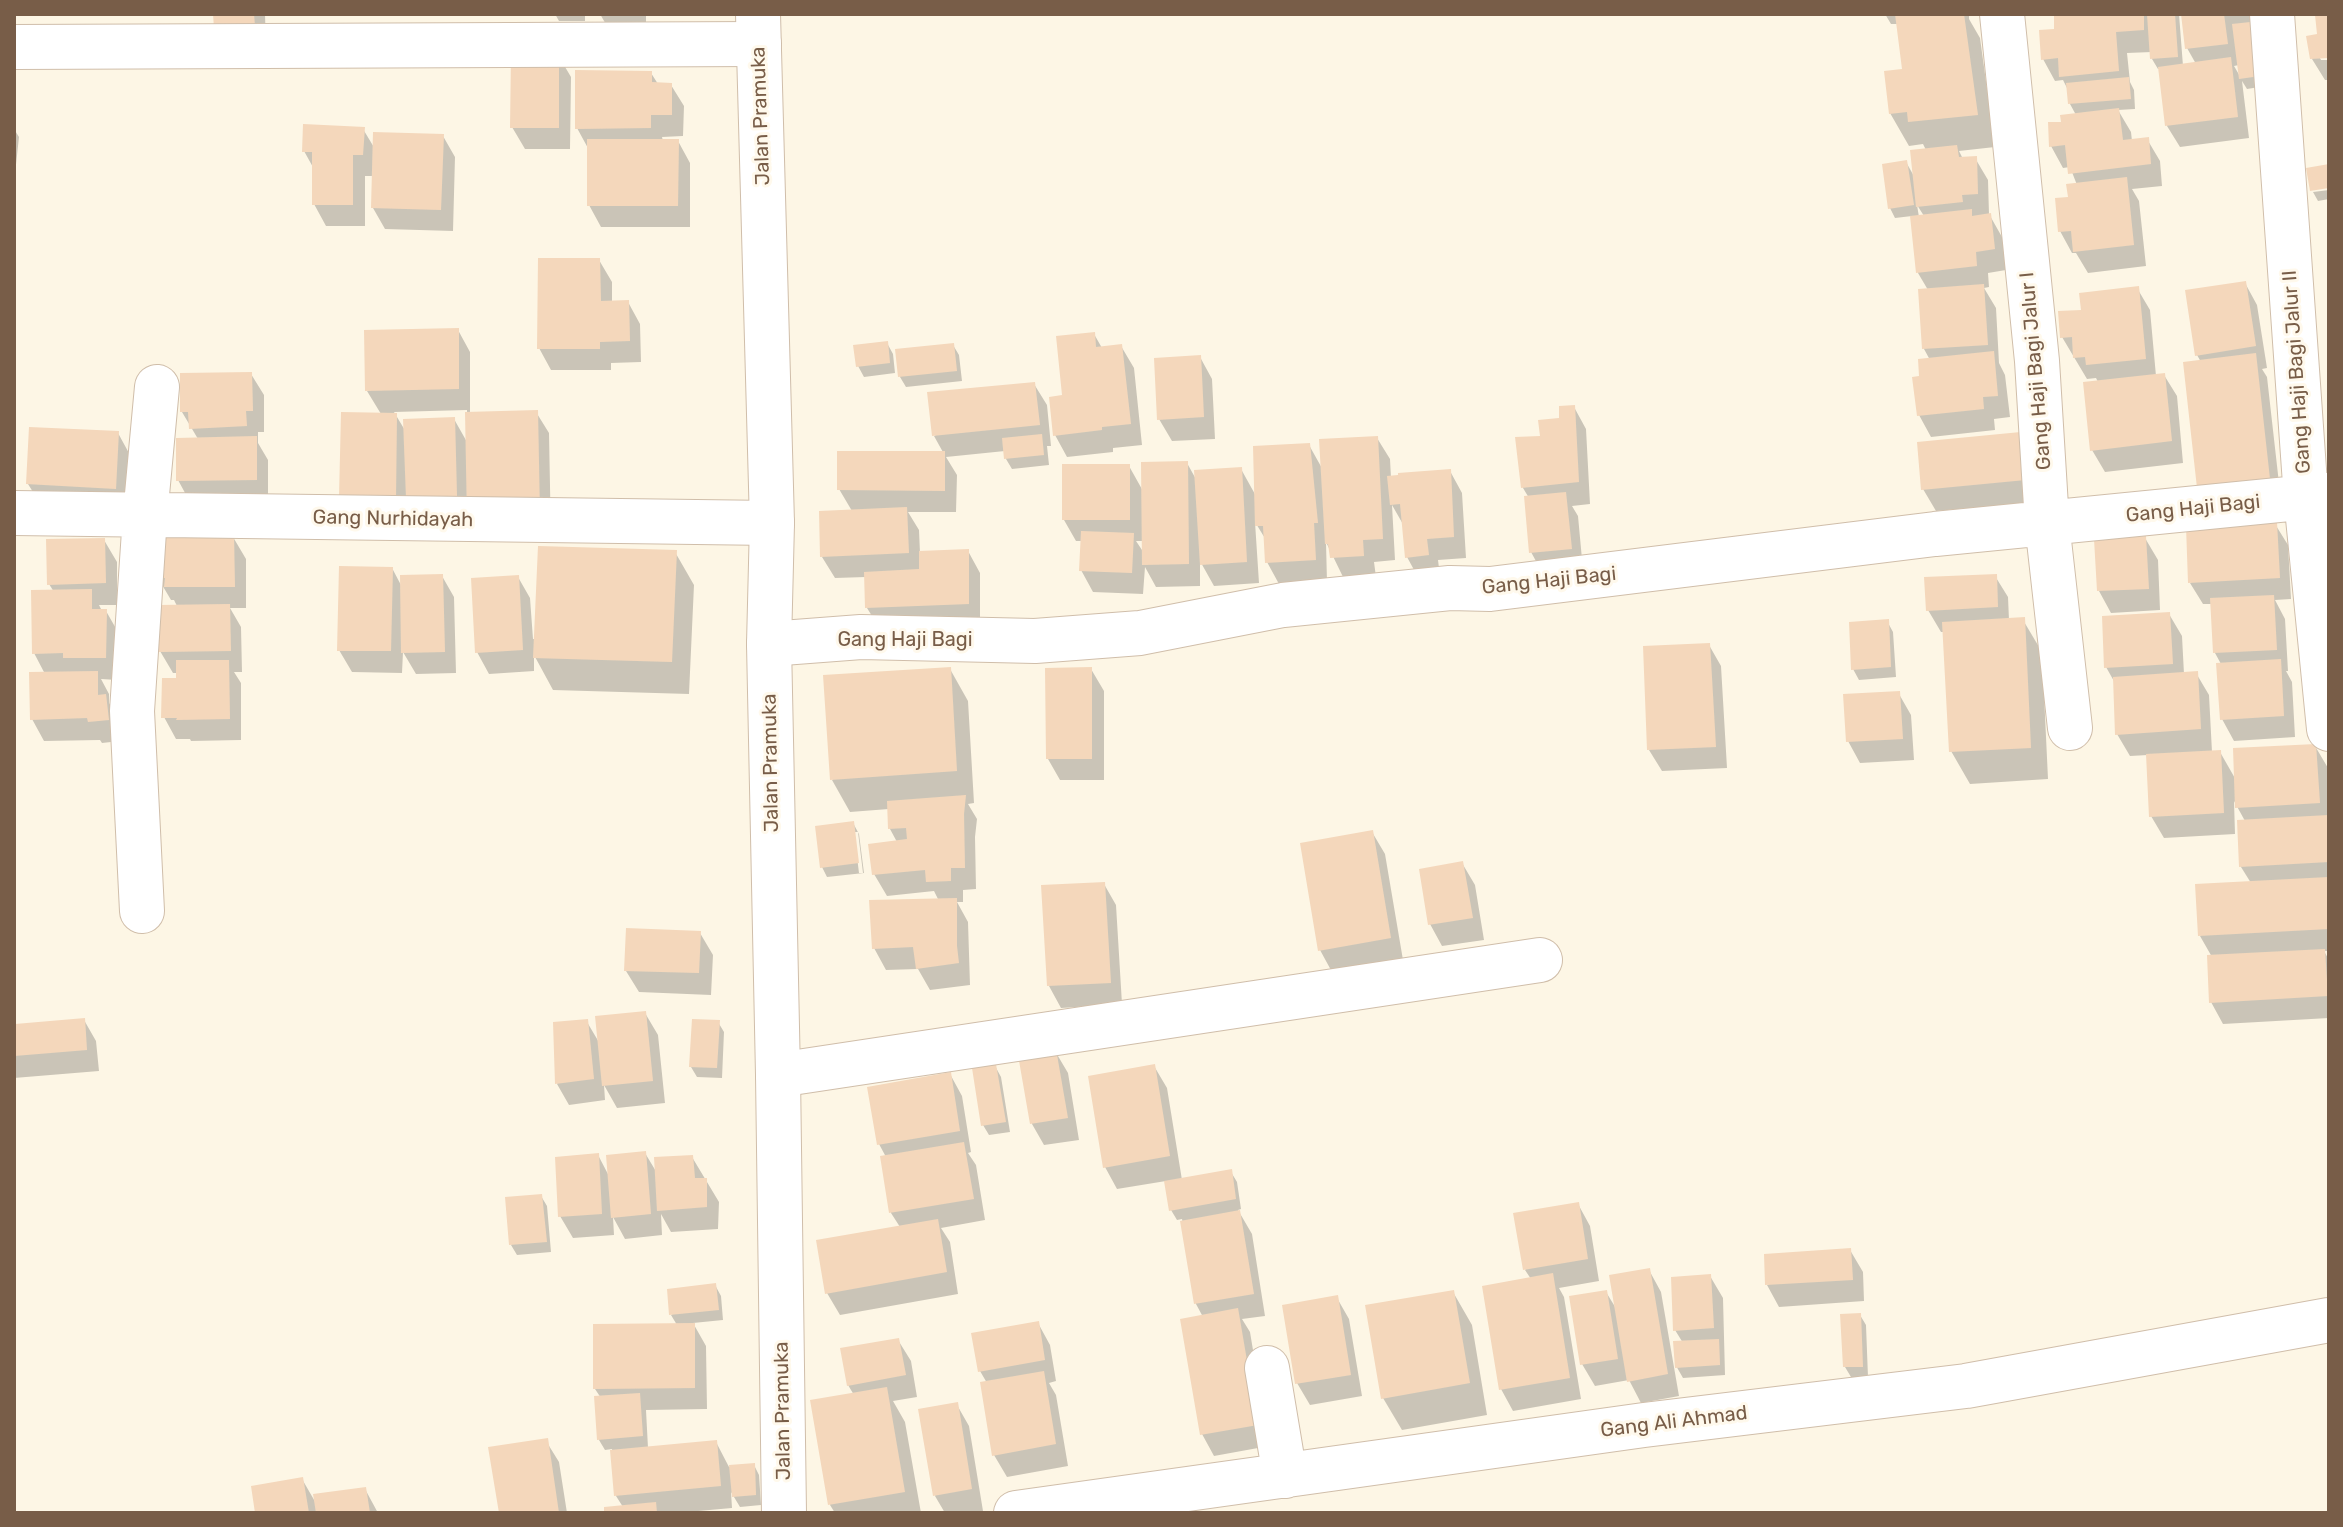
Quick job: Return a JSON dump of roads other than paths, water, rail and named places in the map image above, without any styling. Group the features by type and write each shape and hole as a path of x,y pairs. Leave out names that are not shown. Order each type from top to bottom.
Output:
{"street":[{"name":"Gang Haji Bagi Jalur I","path":"2002,14 2037,361 2047,523 2070,728"},
{"name":"Gang Haji Bagi Jalur II","path":"2272,14 2317,496 2329,729"},
{"path":"14,47 759,29"},
{"name":"Jalan Pramuka","path":"759,29 772,523 769,644 784,1513"},
{"path":"142,911 132,711 157,387"},
{"name":"Gang Haji Bagi","path":"769,644 861,637 1035,641 1140,633 1283,605 1450,588 1490,589 1935,534 2317,496"},
{"name":"Gang Nurhidayah","path":"14,513 772,523"},
{"path":"778,1075 1540,960"},
{"name":"Gang Ali Ahmad","path":"1016,1513 1644,1425 1966,1386 2329,1320"},
{"path":"1267,1368 1285,1476"}]}
